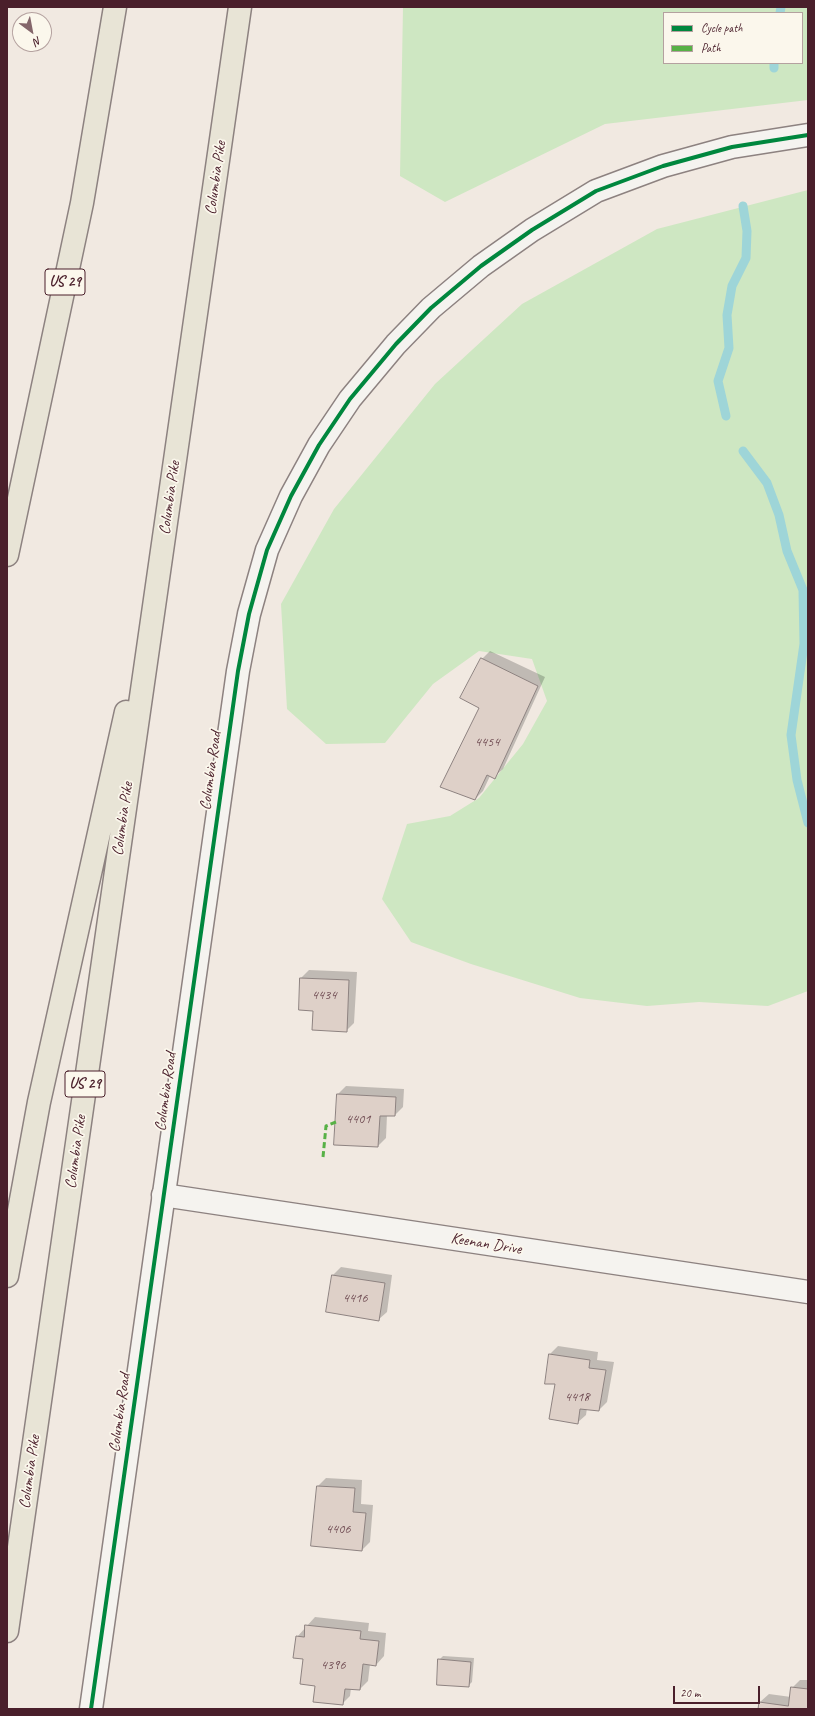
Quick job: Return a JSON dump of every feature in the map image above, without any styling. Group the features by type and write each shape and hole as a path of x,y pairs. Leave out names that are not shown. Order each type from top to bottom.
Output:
{"highway":[{"name":"US 29","path":"7,555 82,202 114,7"},
{"name":"Columbia Pike","path":"7,1631 240,7"},
{"path":"7,1276 39,1102 164,536"}],"street":[{"name":"Columbia Road","path":"91,1709 238,671 249,614 267,550 290,496 319,445 350,399 396,344 431,308 481,266 532,230 596,192 663,166 732,147 808,135"},
{"name":"Keenan Drive","path":"163,1195 808,1292"}],"green space":[{"path":"403,7 808,7 808,100 605,124 445,202 400,176"},
{"path":"808,190 808,991 768,1006 699,1002 647,1006 580,998 471,964 411,942 382,899 407,824 450,816 479,798 523,744 547,701 532,659 479,651 433,684 385,743 326,744 287,709 281,604 334,509 435,384 522,304 657,229"}],"building":[{"path":"481,658 538,686 495,779 487,775 475,800 440,787 479,708 460,698"},
{"path":"300,978 349,980 347,1032 312,1030 313,1011 299,1010"},
{"path":"337,1094 396,1097 395,1116 380,1116 378,1147 334,1145"},
{"path":"332,1275 385,1283 379,1321 326,1312"},
{"path":"549,1354 590,1360 589,1368 606,1370 599,1411 580,1409 578,1424 549,1419 555,1384 545,1384"},
{"path":"317,1486 355,1488 353,1512 366,1513 362,1551 311,1546"},
{"path":"305,1625 361,1631 360,1639 379,1641 376,1666 363,1664 360,1690 345,1689 343,1705 313,1702 315,1686 300,1684 303,1659 293,1658 296,1636 304,1637"},
{"path":"438,1659 471,1662 469,1687 437,1685"},
{"path":"791,1687 808,1689 808,1709 758,1709 759,1702 788,1706"}],"waterway":[{"path":"780,12 781,7"},
{"path":"726,416 718,381 729,348 727,315 732,286 746,258 747,231 743,206"},
{"path":"743,451 767,483 779,515 787,551 803,590 804,644 791,735 797,780 808,823"}],"marked path":[{"path":"323,1157 326,1126 336,1122"}],"cycle path":[{"path":"91,1709 238,671 249,614 267,550 291,496 319,445 350,399 396,344 431,308 481,266 532,230 596,191 663,166 732,147 808,135"}]}
